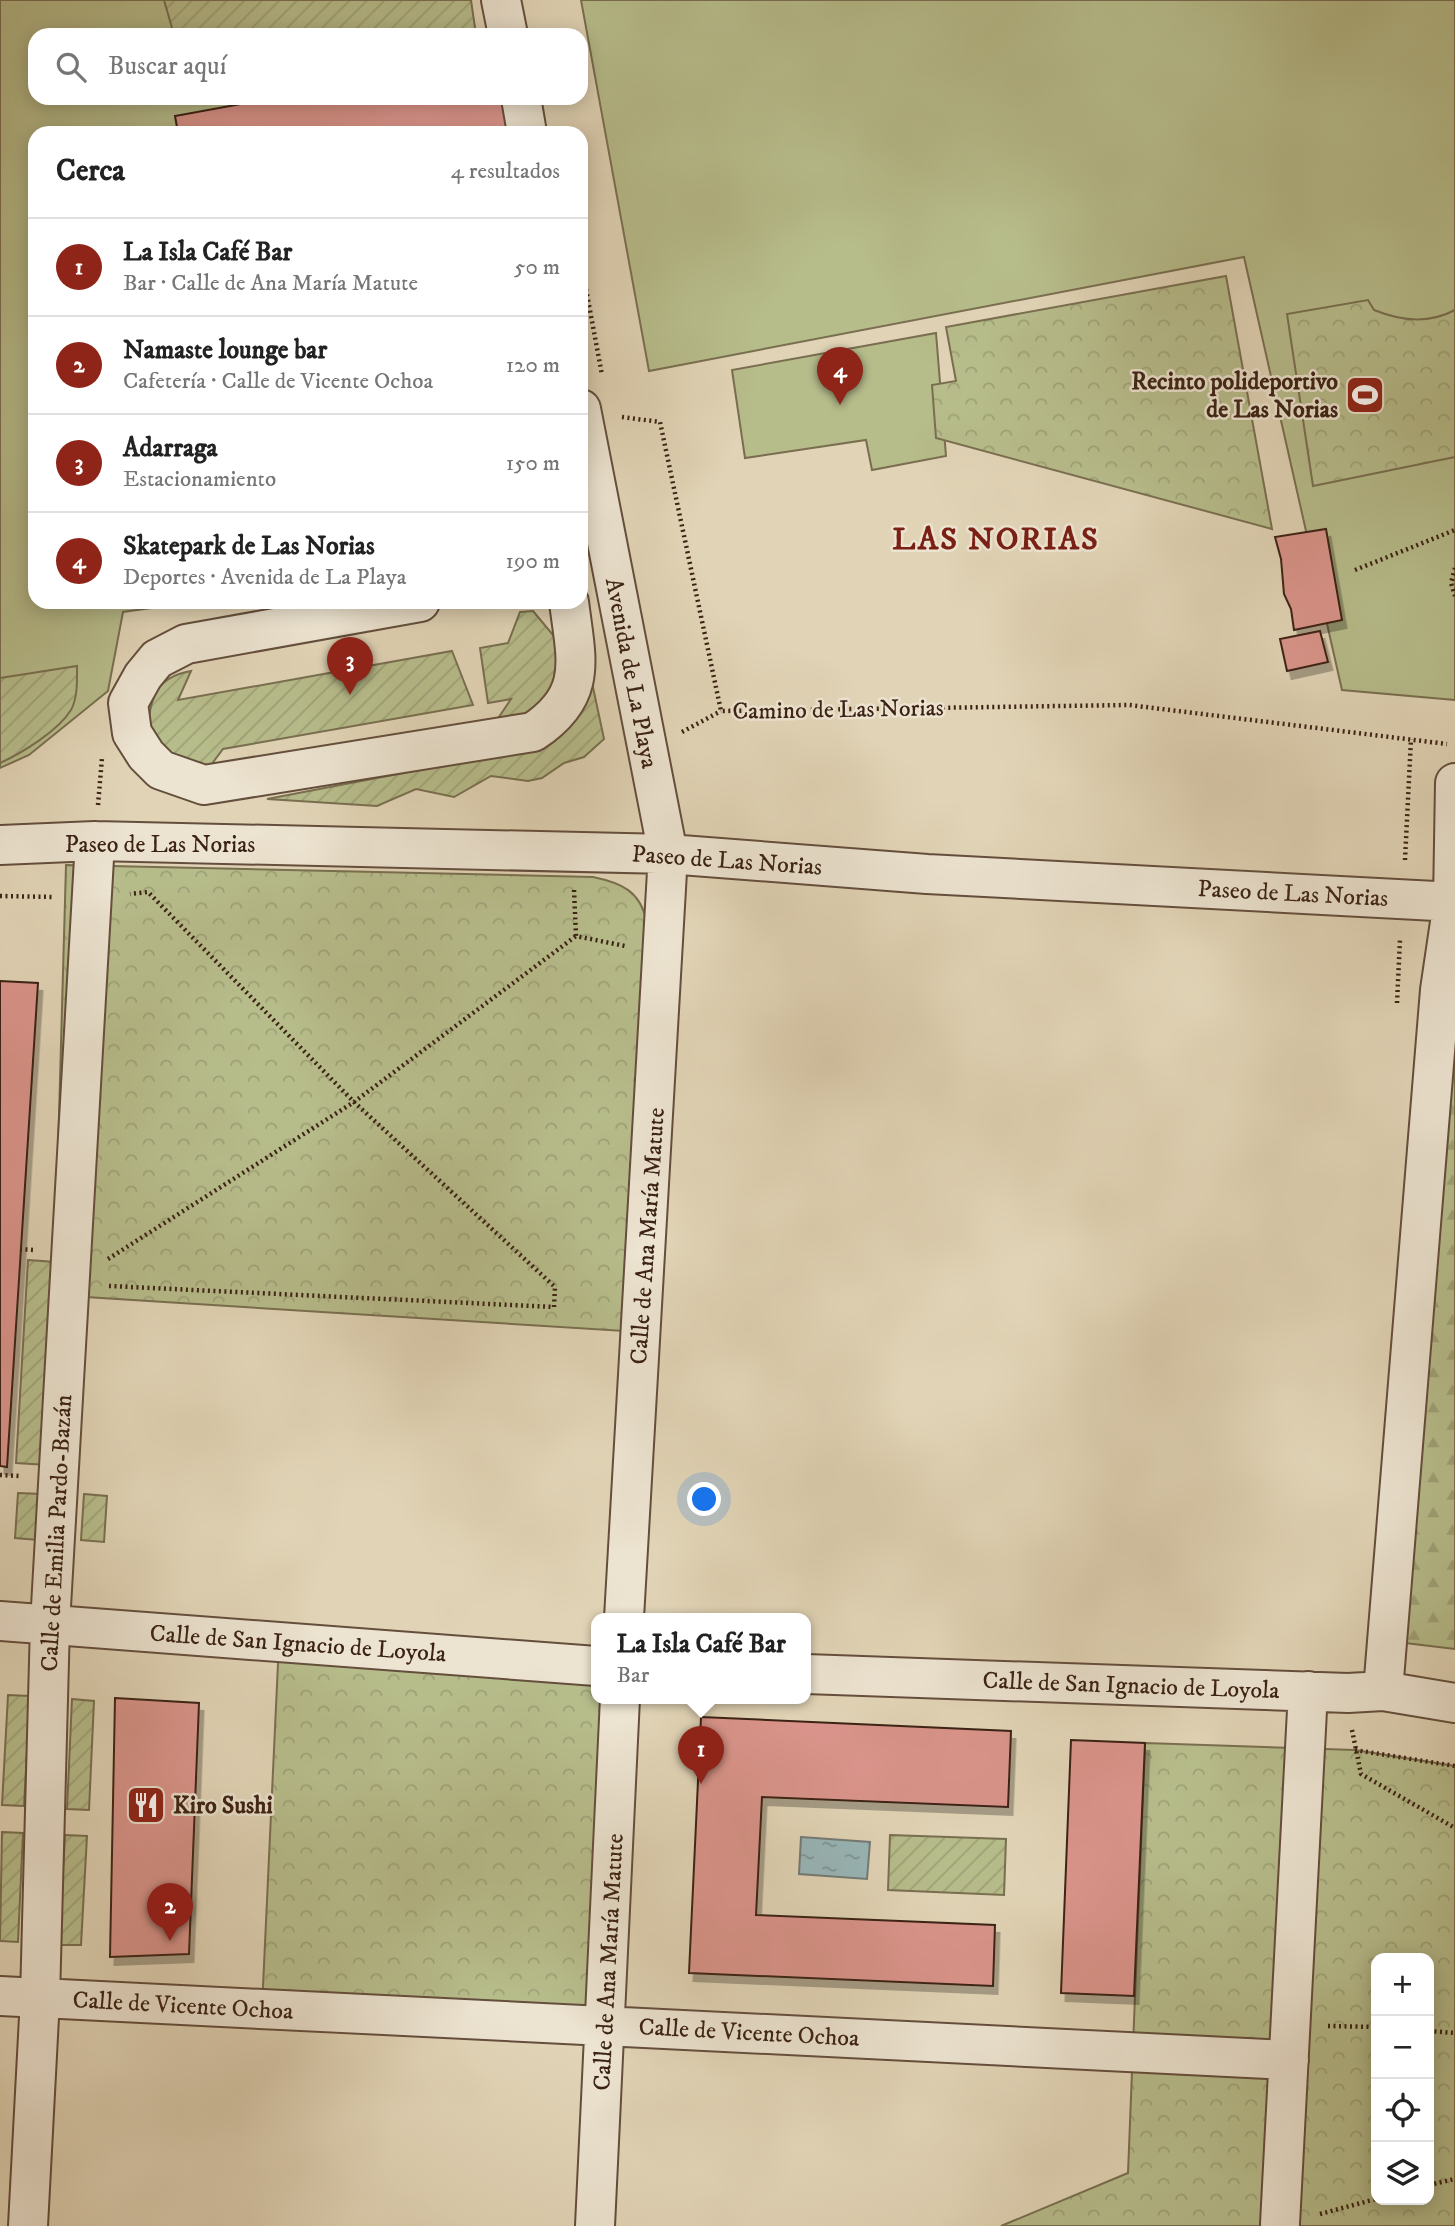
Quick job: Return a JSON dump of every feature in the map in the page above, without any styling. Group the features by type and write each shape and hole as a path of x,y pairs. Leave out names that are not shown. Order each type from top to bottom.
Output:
{"street":[{"path":"501,0 507,28"},
{"path":"522,105 526,126"},
{"name":"Avenida de La Playa","path":"600,402 596,565 668,854"},
{"path":"381,609 186,644 158,659 143,676 128,703 132,733 146,755 161,770 204,785 533,732 563,708 572,687 577,667 570,609"},
{"path":"1366,1692 1440,990 1454,902 1455,783"},
{"name":"Paseo de Las Norias","path":"0,845 95,841 668,854 927,874 1454,902"},
{"name":"Calle de Emilia Pardo-Bazán","path":"28,2226 40,1998 50,1624 95,841"},
{"name":"Calle de Ana María Matute","path":"624,1613 668,854"},
{"name":"Calle de San Ignacio de Loyola","path":"0,1621 591,1667"},
{"name":"Calle de San Ignacio de Loyola","path":"811,1674 1366,1692 1455,1703"},
{"path":"1280,2224 1308,1691"},
{"name":"Calle de Ana María Matute","path":"595,2226 620,1704"},
{"name":"Calle de Vicente Ochoa","path":"0,1996 605,2025 1290,2043"}],"path":[{"path":"588,314 600,402"},
{"name":"Camino de Las Norias","path":"600,402 660,422 721,711 1129,705 1455,745"},
{"path":"1355,570 1455,530"},
{"path":"1455,568 1451,583 1455,596"},
{"path":"573,851 576,936"},
{"path":"0,896 90,898 148,892 354,1101 555,1287 554,1307 69,1284"},
{"path":"69,1284 354,1101 576,936 664,954"},
{"path":"1366,1692 1355,1750 1361,1774 1455,1828"},
{"path":"1355,1750 1455,1766"},
{"path":"1290,2043 1371,2028"},
{"path":"1434,2031 1455,2033"},
{"path":"1434,2184 1455,2179"},
{"path":"1280,2224 1371,2200"}],"green space":[{"path":"0,0 470,0 475,28 28,28 28,105 489,105 493,126 28,126 28,609 144,609 123,612 108,691 29,755 0,768"},
{"path":"164,0 471,0 475,28 172,28"},
{"path":"581,0 1455,0 1455,700 1342,690 1244,257 649,371"},
{"path":"1226,276 1272,529 936,438 932,385 956,381 946,327"},
{"path":"1368,300 1374,310 1405,319 1425,319 1455,310 1455,457 1313,486 1287,314"},
{"path":"936,333 946,456 872,470 866,440 745,458 732,370"},
{"path":"533,611 563,647 567,679 538,717 491,729 511,699 488,703 480,648 508,643 520,612"},
{"path":"452,651 473,705 223,749 202,777 182,773 148,729 157,690 163,683 179,674 191,671 178,700"},
{"path":"77,666 75,699 65,718 39,741 0,763 0,678"},
{"path":"591,678 604,739 584,757 564,763 542,778 528,781 491,776 454,797 416,789 377,806 267,799 545,746 576,717"},
{"path":"66,865 593,877 613,882 628,890 640,903 647,922 624,1331 54,1295"},
{"path":"1455,902 1455,1649 1389,1641"},
{"path":"28,1260 55,1262 47,1465 16,1463"},
{"path":"18,1493 42,1494 38,1540 15,1538"},
{"path":"84,1494 107,1496 104,1542 81,1540"},
{"path":"279,1642 591,1667 591,1704 620,1704 605,2025 262,2008"},
{"path":"8,1695 30,1696 24,1806 2,1805"},
{"path":"72,1699 94,1701 89,1810 67,1809"},
{"path":"1145,1743 1355,1750 1455,1766 1455,2226 1001,2226 1128,2173"},
{"path":"2,1832 23,1833 18,1942 0,1941"},
{"path":"65,1835 87,1836 81,1945 59,1945"},
{"path":"890,1835 1006,1839 1004,1895 888,1890"}],"water":[{"path":"801,1837 870,1842 867,1879 799,1874"}],"building":[{"path":"236,105 510,105 515,126 177,126 175,116"},
{"path":"1326,529 1342,620 1294,630 1291,609 1284,594 1281,559 1275,537"},
{"path":"1320,631 1328,662 1287,671 1280,639"},
{"path":"0,981 38,983 7,1467 0,1466"},
{"path":"115,1698 199,1703 189,1954 110,1957"},
{"path":"701,1717 1011,1731 1008,1807 762,1797 756,1915 995,1925 993,1986 689,1973"},
{"path":"1071,1740 1145,1743 1134,1996 1061,1993"}],"place":[{"name":"Recinto polideportivo de Las Norias","path":"1365,395"},
{"name":"Skatepark de Las Norias","path":"840,405"},
{"name":"Adarraga","path":"350,695"},
{"name":"La Isla Café Bar","path":"701,1784"},
{"name":"Kiro Sushi","path":"146,1805"},
{"name":"Namaste lounge bar","path":"170,1941"}],"district":[{"name":"LAS NORIAS","path":"996,538"}]}
